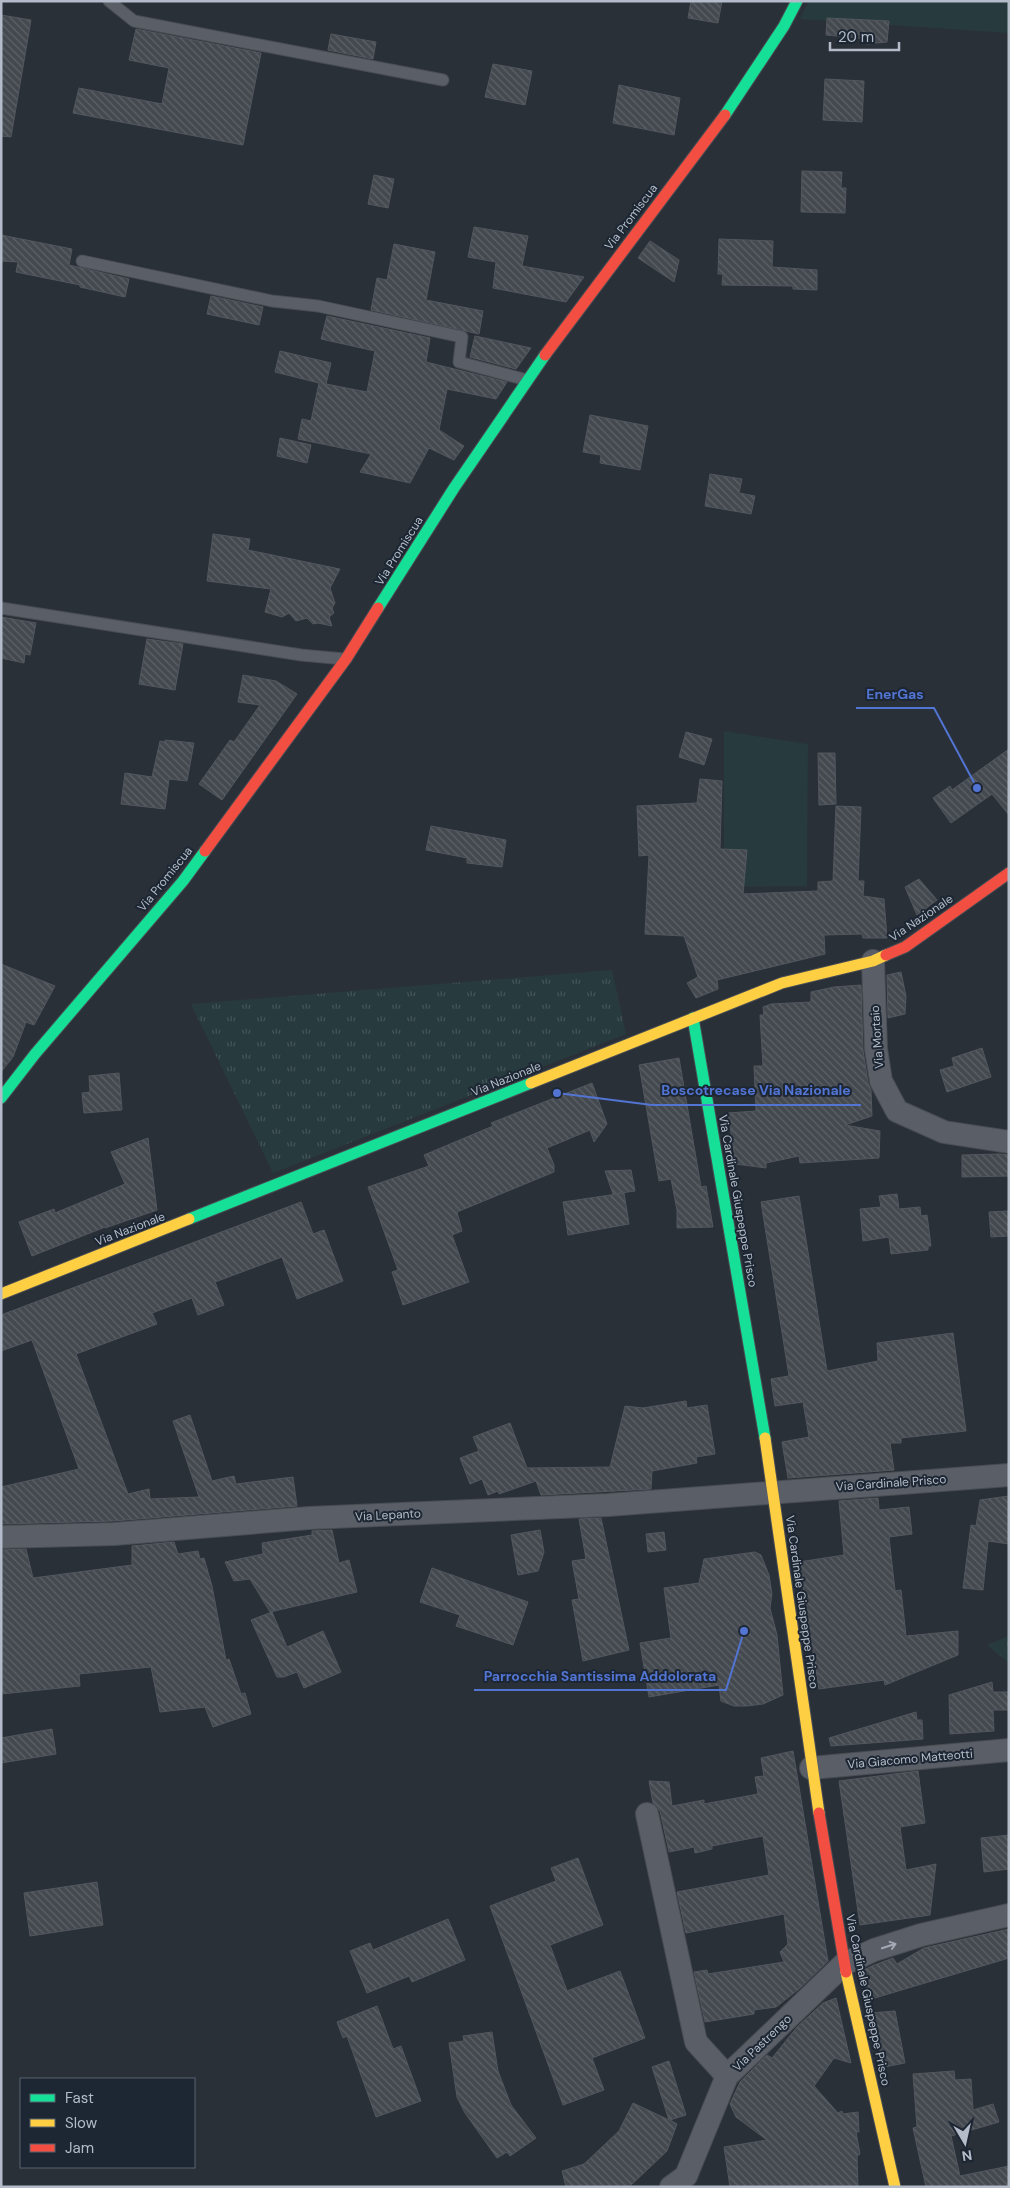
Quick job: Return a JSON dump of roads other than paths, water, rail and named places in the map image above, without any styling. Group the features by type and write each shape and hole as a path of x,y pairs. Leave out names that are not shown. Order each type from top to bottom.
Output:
{"street":[{"name":"Via Promiscua","path":"1,1098 35,1054 183,881 346,660 454,488 527,380 726,114 784,26 797,1"},
{"name":"Via Nazionale","path":"1,1294 782,983 873,961 905,947 1009,873"},
{"name":"Via Mortaio","path":"873,961 877,1057 880,1081 897,1111 944,1132 1009,1142"},
{"name":"Via Cardinale Giuspeppe Prisco","path":"693,1018 774,1491 811,1768 844,1964 895,2187"},
{"name":"Via Cardinale Prisco","path":"774,1491 1009,1475"},
{"name":"Via Lepanto","path":"1,1537 114,1534 309,1518 608,1505 774,1491"},
{"name":"Via Giacomo Matteotti","path":"811,1768 1009,1750"},
{"path":"647,1814 696,2042 727,2076"},
{"name":"Via Pastrengo","path":"671,2187 686,2176 727,2076 844,1964 874,1950 921,1935 1009,1915"}],"lane":[{"path":"109,1 134,21 444,80"},
{"path":"82,261 272,300 318,306 462,337 459,362 527,380"},
{"path":"1,608 301,655 346,660"}],"place":[{"name":"EnerGas","path":"977,788"},
{"name":"Boscotrecase Via Nazionale","path":"557,1093"},
{"name":"Parrocchia Santissima Addolorata","path":"744,1631"}]}
